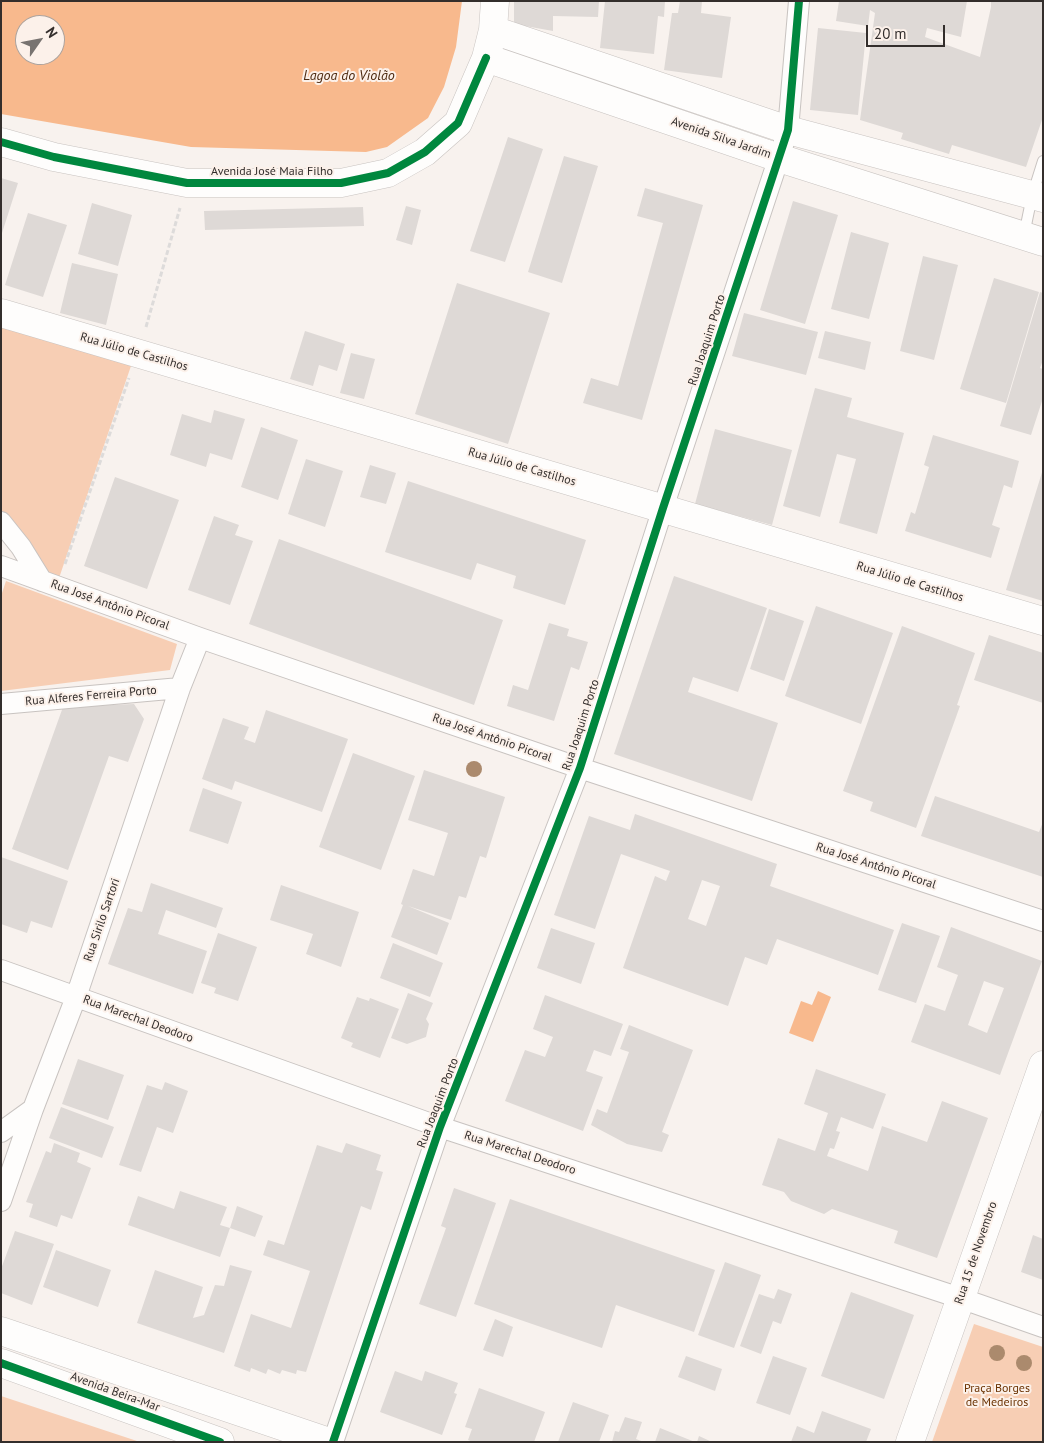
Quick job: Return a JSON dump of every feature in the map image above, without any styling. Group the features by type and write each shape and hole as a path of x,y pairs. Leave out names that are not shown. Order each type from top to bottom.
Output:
{"street":[{"name":"Avenida José Maia Filho","path":"1,142 54,157 187,183 341,183 388,173 424,152 458,123 486,58 493,30 494,1"},
{"name":"Rua Joaquim Porto","path":"333,1442 440,1127 580,768 663,508 779,158 788,130 799,1"},
{"path":"493,30 788,130 1037,197"},
{"name":"Avenida Silva Jardim","path":"486,58 779,158 1034,239"},
{"name":"Rua Júlio de Castilhos","path":"1,313 1043,622"},
{"path":"1,522 50,583"},
{"path":"1,538 50,583"},
{"name":"Rua José Antônio Picoral","path":"1,566 200,638 580,768 1043,921"},
{"name":"Rua Sirilo Sartori","path":"1,1201 33,1109 76,997 180,688 200,638"},
{"name":"Rua Alferes Ferreira Porto","path":"1,704 180,688"},
{"name":"Rua Marechal Deodoro","path":"1,970 440,1127 1043,1327"},
{"name":"Rua 15 de Novembro","path":"910,1442 1043,1064"},
{"path":"1,1132 33,1109"},
{"name":"Avenida Beira-Mar","path":"1,1331 329,1442"},
{"name":"Avenida Beira-Mar","path":"1,1363 220,1442"}],"lane":[{"path":"1034,239 1037,197 1043,161"}],"path":[{"path":"50,583 138,353 187,183"}],"green space":[{"path":"1,320 133,360 57,584 1,515"},
{"path":"6,581 177,644 170,670 1,691 1,596"},
{"name":"Praça Borges de Medeiros","path":"974,1324 1043,1347 1043,1442 932,1442"},
{"path":"1,1396 140,1442 1,1442"}],"water":[{"name":"Lagoa do Violão","path":"1,1 462,1 456,47 444,87 428,118 387,147 366,152 191,147 1,114"},
{"path":"818,991 831,997 813,1042 789,1033 801,1001 812,1005"}],"building":[{"path":"514,1 599,1 598,17 553,16 553,31 514,24"},
{"path":"605,1 665,1 664,17 658,16 654,54 600,48"},
{"path":"680,1 702,1 701,13 731,17 722,78 664,70 672,13 678,13"},
{"path":"839,1 967,1 961,37 927,28 925,37 980,57 991,1 1043,1 1043,117 1026,167 952,145 949,154 901,139 903,133 860,120 875,13 870,10 868,26 836,21"},
{"path":"818,28 866,33 858,115 810,110"},
{"path":"508,137 543,149 505,262 470,251"},
{"path":"564,156 598,166 562,283 528,272"},
{"path":"1,178 18,183 2,233 1,233"},
{"path":"645,188 703,205 642,420 583,403 591,378 618,386 663,223 637,216"},
{"path":"793,201 838,215 805,324 760,310"},
{"path":"92,203 132,215 118,266 78,254"},
{"path":"406,206 421,210 412,245 396,240"},
{"path":"363,207 364,226 205,230 204,211"},
{"path":"28,213 67,225 43,297 5,285"},
{"path":"851,232 889,243 869,319 831,309"},
{"path":"923,256 958,265 934,360 900,351"},
{"path":"72,263 118,274 106,325 60,313"},
{"path":"994,278 1039,292 1006,403 960,389"},
{"path":"457,283 550,313 508,444 415,414"},
{"path":"1040,292 1043,293 1043,360 1040,368 1043,369 1043,398 1031,435 1000,426"},
{"path":"744,313 818,332 806,375 732,356"},
{"path":"305,331 345,344 337,371 319,365 313,386 290,379"},
{"path":"825,331 871,342 865,370 818,358"},
{"path":"351,353 375,359 364,399 340,393"},
{"path":"815,388 852,398 847,417 904,433 877,534 839,523 856,459 837,454 820,517 783,506"},
{"path":"214,410 245,419 232,460 210,453 206,467 170,455 182,414 211,423"},
{"path":"261,427 298,440 278,500 241,487"},
{"path":"715,429 792,450 772,525 695,504"},
{"path":"933,435 1019,461 1012,488 1004,485 992,525 1000,528 991,558 905,531 911,512 915,514 929,467 924,465"},
{"path":"306,459 343,471 325,527 288,514"},
{"path":"370,465 396,473 386,504 360,497"},
{"path":"1043,469 1043,601 1006,590"},
{"path":"115,477 179,500 147,589 84,566"},
{"path":"408,481 586,540 565,605 513,588 516,576 477,563 471,580 385,552"},
{"path":"214,516 239,525 235,535 253,541 230,605 188,590"},
{"path":"279,539 503,620 474,705 249,624"},
{"path":"674,576 767,608 738,692 693,677 688,692 778,723 752,801 614,754"},
{"path":"816,606 893,633 861,724 785,696"},
{"path":"769,609 804,621 784,681 750,669"},
{"path":"549,623 569,629 567,636 588,642 579,670 571,667 554,721 507,706 513,685 528,690"},
{"path":"902,626 975,653 957,705 960,706 916,828 870,811 873,802 843,791"},
{"path":"989,635 1043,653 1043,703 974,680"},
{"path":"134,704 144,719 128,762 109,756 68,870 12,849 63,707"},
{"path":"266,710 348,739 322,812 235,781 232,790 202,779 223,718 249,727 244,739 255,743"},
{"path":"353,753 415,776 381,870 319,847"},
{"path":"424,770 505,797 486,858 480,856 466,898 459,896 451,920 408,906 449,923 437,955 391,937 403,905 401,904 413,869 434,876 448,833 408,820"},
{"path":"203,788 242,802 228,844 189,831"},
{"path":"935,796 1039,832 1043,822 1043,877 921,836"},
{"path":"635,814 777,864 770,886 894,930 878,975 777,939 767,965 745,957 728,1006 623,968 655,876 666,881 670,871 621,854 595,929 554,915 589,816 630,830","holes":["702,880 720,886 706,926 688,919"]},
{"path":"1,857 68,881 52,928 31,921 27,933 1,924"},
{"path":"151,883 223,908 216,928 166,910 158,934 207,951 193,994 108,964 128,908 142,912"},
{"path":"281,885 359,912 341,967 306,954 313,934 270,920"},
{"path":"902,923 940,936 916,1003 878,990"},
{"path":"951,927 1042,961 1000,1075 911,1042 925,1004 945,1011 958,975 937,967","holes":["984,981 1004,988 987,1033 968,1025"]},
{"path":"551,928 595,943 581,984 537,968"},
{"path":"218,933 257,947 238,1001 214,993 216,988 201,983"},
{"path":"393,943 443,963 430,997 380,978"},
{"path":"408,993 433,1003 426,1019 429,1024 426,1037 407,1044 391,1038"},
{"path":"545,995 623,1024 611,1056 594,1050 586,1071 603,1077 583,1131 505,1101 525,1050 545,1057 553,1037 533,1029"},
{"path":"357,997 369,1001 370,998 399,1009 380,1058 351,1047 353,1043 341,1038"},
{"path":"629,1025 693,1050 662,1132 669,1135 662,1152 627,1144 591,1125 597,1109 607,1113 629,1052 620,1049"},
{"path":"78,1059 124,1075 108,1120 62,1104"},
{"path":"816,1069 886,1094 873,1129 841,1117 836,1131 840,1132 834,1149 830,1148 827,1156 868,1171 882,1126 927,1142 942,1101 988,1118 937,1258 894,1243 898,1231 832,1209 824,1214 791,1201 784,1192 762,1185 778,1138 815,1151 828,1113 804,1104"},
{"path":"165,1082 188,1091 173,1133 157,1127 141,1172 119,1165 147,1085 162,1090"},
{"path":"61,1107 114,1127 102,1158 49,1138"},
{"path":"54,1143 80,1153 77,1162 91,1168 72,1219 61,1215 57,1227 29,1217 33,1204 26,1202 46,1151 51,1153"},
{"path":"346,1143 381,1155 376,1170 383,1172 371,1210 361,1206 306,1372 297,1370 296,1374 282,1370 280,1374 268,1369 266,1374 251,1368 250,1372 234,1366 251,1314 291,1328 310,1271 263,1255 268,1240 284,1245 317,1145 342,1153"},
{"path":"454,1188 496,1203 456,1317 419,1304 446,1228 441,1226"},
{"path":"180,1191 227,1207 220,1225 230,1228 220,1257 128,1225 138,1196 174,1209"},
{"path":"510,1199 715,1270 694,1332 616,1305 602,1348 474,1304"},
{"path":"237,1206 263,1216 255,1237 230,1228"},
{"path":"15,1231 54,1244 32,1305 1,1293 1,1269"},
{"path":"1033,1235 1043,1239 1043,1280 1021,1272"},
{"path":"56,1250 111,1270 98,1307 43,1287"},
{"path":"725,1262 761,1275 734,1348 698,1335"},
{"path":"230,1265 252,1271 224,1353 137,1323 155,1270 203,1287 193,1318 204,1315 215,1285 224,1286"},
{"path":"778,1289 792,1294 781,1324 773,1321 761,1354 740,1346 759,1294 774,1299"},
{"path":"851,1292 914,1315 884,1399 821,1376"},
{"path":"495,1319 513,1327 503,1357 483,1350"},
{"path":"686,1356 722,1369 715,1391 678,1377"},
{"path":"773,1356 807,1368 790,1415 756,1403"},
{"path":"395,1371 422,1381 425,1371 458,1383 454,1393 457,1394 442,1435 380,1412"},
{"path":"479,1388 545,1412 534,1442 473,1442 468,1440 472,1429 465,1427"},
{"path":"573,1402 609,1415 599,1442 558,1442"},
{"path":"822,1411 871,1429 866,1442 791,1442 797,1426 814,1433"},
{"path":"625,1417 642,1422 636,1439 644,1442 612,1442 615,1431 619,1432"},
{"path":"660,1428 695,1442 655,1442"},
{"path":"699,1436 712,1442 697,1442"}],"cycle path":[{"path":"333,1442 440,1127 580,768 663,508 788,130 799,1"},
{"path":"1,142 54,157 187,183 341,183 388,173 425,152 458,123 486,58"},
{"path":"1,1363 220,1442"}]}
